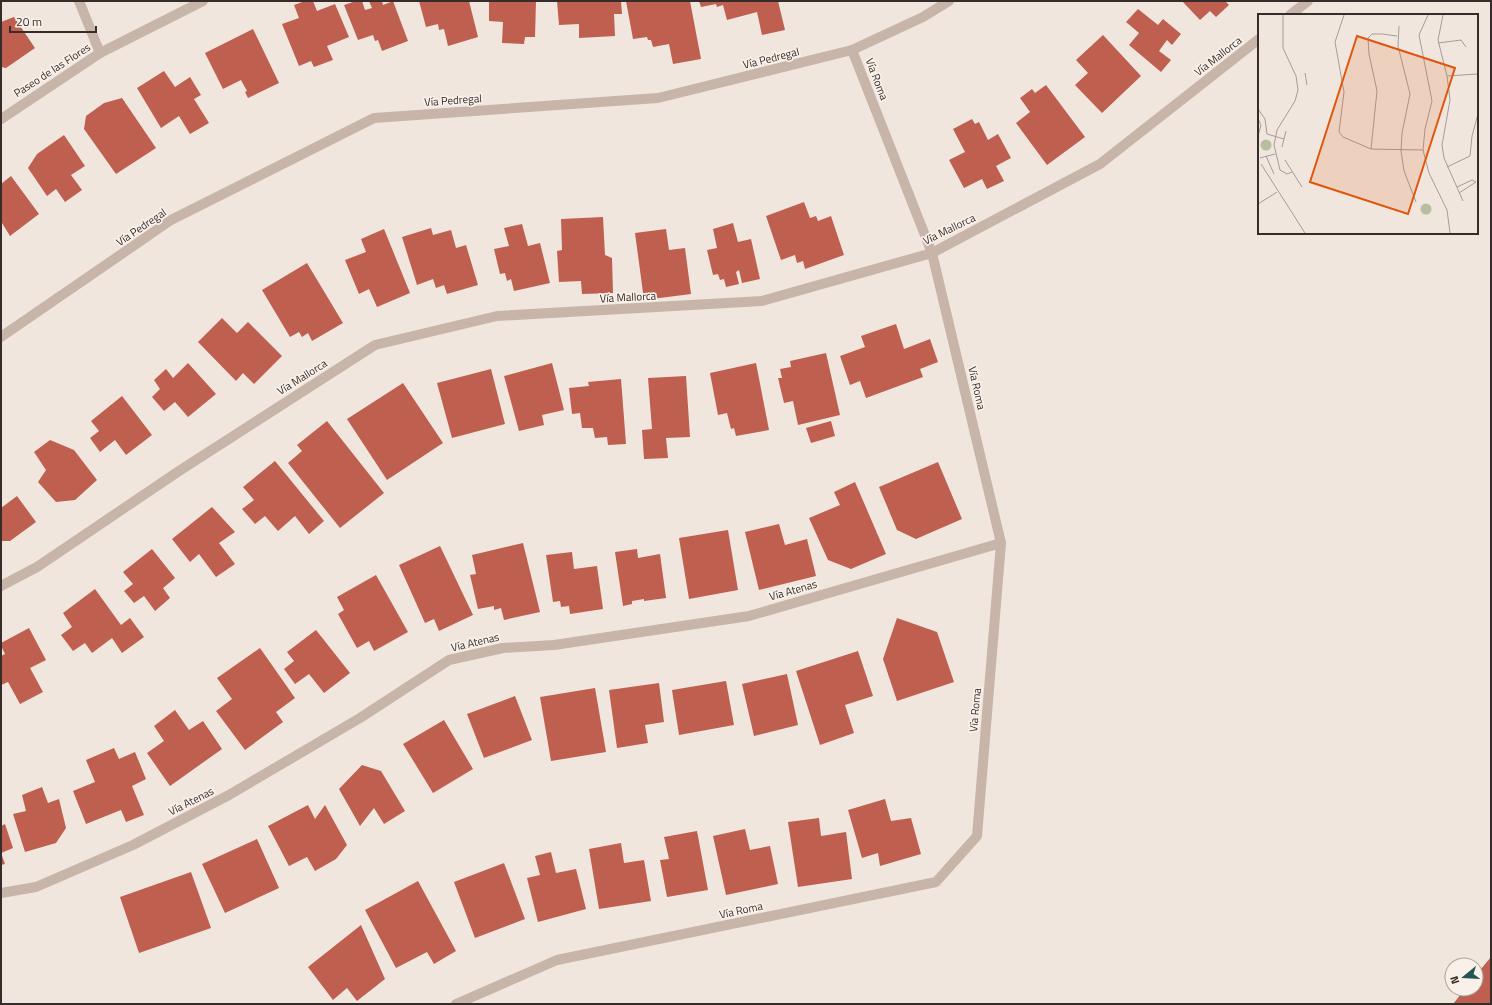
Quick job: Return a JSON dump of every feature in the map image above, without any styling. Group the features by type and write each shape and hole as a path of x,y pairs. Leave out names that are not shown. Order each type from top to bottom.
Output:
{"street":[{"path":"79,1 100,53"},
{"name":"Paseo de las Flores","path":"1,119 100,53 204,1"},
{"name":"Vía Pedregal","path":"1,337 171,220 374,118 658,98 852,50 923,17 950,1"},
{"path":"1291,14 1308,1"},
{"name":"Vía Mallorca","path":"1,586 37,567 186,467 375,345 497,316 762,301 932,253 1100,164 1258,41"},
{"name":"Vía Roma","path":"456,1004 557,960 936,882 977,836 1001,542 932,253 852,50"},
{"name":"Vía Atenas","path":"1,892 36,887 133,845 222,799 360,718 450,660 503,648 554,645 749,616 1001,542"}],"building":[{"path":"305,1 313,1 317,11 335,4 349,37 327,46 333,60 314,67 311,61 299,66 282,24 299,18 294,5"},
{"path":"356,1 362,1 365,10 372,8 369,1 382,1 383,5 393,1 408,41 382,51 378,40 375,41 373,35 358,40 344,5"},
{"path":"419,1 469,1 478,37 448,46 444,29 439,30 438,24 426,27"},
{"path":"489,1 536,1 535,37 525,37 524,44 502,43 503,22 489,21"},
{"path":"557,1 621,1 622,14 614,14 615,36 579,38 579,24 559,25"},
{"path":"626,1 690,1 701,59 673,64 669,44 653,47 651,40 648,40 647,37 633,39"},
{"path":"699,1 778,1 785,30 762,35 757,12 727,20 723,5 717,7 716,4 701,7"},
{"path":"1182,1 1225,1 1229,5 1216,17 1210,11 1200,20"},
{"path":"1138,9 1158,25 1163,19 1181,34 1172,45 1167,40 1159,51 1171,60 1161,72 1129,45 1139,33 1126,22"},
{"path":"14,17 35,48 6,68 1,67 1,22"},
{"path":"253,29 279,83 248,98 245,92 247,91 241,80 223,89 205,53"},
{"path":"1103,35 1141,76 1102,113 1075,85 1088,73 1076,60"},
{"path":"164,71 175,87 190,77 201,95 194,99 209,123 190,134 179,116 161,128 137,88"},
{"path":"1046,85 1085,137 1047,165 1016,123 1030,112 1020,98 1032,89 1035,93"},
{"path":"122,98 156,148 116,174 84,129 86,116 104,103"},
{"path":"972,119 975,124 979,122 988,140 998,134 1011,158 996,166 1004,181 987,189 982,179 964,188 949,160 965,152 953,129"},
{"path":"64,135 85,166 71,175 82,190 65,202 56,189 47,196 28,168 37,154"},
{"path":"11,176 39,214 10,236 1,223 1,184"},
{"path":"804,202 810,218 816,216 818,221 831,216 844,255 805,269 803,261 797,263 795,255 781,260 766,216"},
{"path":"603,217 605,255 612,258 613,293 582,294 581,281 559,282 557,251 562,250 561,219"},
{"path":"733,223 738,242 751,239 760,279 742,283 739,270 736,272 739,284 726,287 724,279 720,280 718,274 713,275 707,250 717,248 713,229"},
{"path":"522,224 528,246 540,243 550,283 514,291 511,279 507,281 505,273 500,274 494,249 509,246 504,228"},
{"path":"431,228 433,235 451,230 456,248 466,245 478,285 447,294 444,285 436,288 433,279 417,285 402,237"},
{"path":"384,229 410,293 377,307 369,289 359,294 345,260 366,252 361,239"},
{"path":"666,229 669,250 685,248 691,294 644,300 635,233"},
{"path":"307,263 343,323 312,341 308,333 302,337 299,332 290,337 262,290"},
{"path":"222,318 237,333 248,322 282,356 254,384 243,373 236,381 198,342"},
{"path":"896,324 904,349 930,339 938,362 920,369 923,377 866,398 860,381 850,385 840,356 865,347 861,336"},
{"path":"826,353 840,415 798,425 793,401 784,403 778,378 782,378 780,369 791,367 790,361"},
{"path":"188,363 216,394 188,417 175,402 164,411 152,397 160,389 154,380 166,369 173,378"},
{"path":"552,363 564,410 542,415 544,425 519,431 504,376"},
{"path":"756,363 769,430 736,436 734,428 731,429 727,413 718,415 710,373"},
{"path":"491,369 505,424 452,438 437,383"},
{"path":"686,376 690,437 666,438 668,458 644,459 642,430 652,429 648,378"},
{"path":"621,379 626,444 608,445 607,437 595,438 593,428 582,428 580,413 572,414 569,388 589,386 588,382"},
{"path":"403,383 443,443 387,480 347,419"},
{"path":"122,396 152,435 126,455 115,440 100,452 90,438 99,431 91,421"},
{"path":"327,421 384,493 340,528 288,463 302,451 297,445"},
{"path":"831,421 835,436 811,443 806,428"},
{"path":"50,440 74,450 97,480 75,500 56,502 38,482 46,470 34,452"},
{"path":"275,461 324,521 309,534 295,516 278,531 265,516 255,524 242,509 254,500 243,487"},
{"path":"938,462 962,519 916,539 897,530 879,487"},
{"path":"855,482 886,554 851,569 828,560 809,518 840,505 834,492"},
{"path":"17,496 36,522 10,541 1,541 1,508"},
{"path":"212,507 235,532 219,543 235,564 216,577 199,554 190,562 172,539"},
{"path":"779,524 785,545 807,539 816,576 759,590 745,532"},
{"path":"728,530 738,590 689,599 679,538"},
{"path":"523,543 540,612 504,620 501,608 494,610 494,606 478,609 470,575 476,574 472,555"},
{"path":"440,546 473,615 439,631 434,619 425,623 399,565"},
{"path":"152,549 175,578 163,588 170,598 155,611 144,596 134,603 124,591 133,584 123,572"},
{"path":"637,549 638,558 660,554 666,598 632,601 632,604 623,606 615,552"},
{"path":"572,552 574,569 597,566 603,609 570,614 569,606 561,607 560,601 553,602 546,555"},
{"path":"376,575 408,632 374,651 369,641 357,648 338,614 344,610 337,597"},
{"path":"95,589 121,625 130,618 144,637 122,653 112,638 92,653 85,643 73,651 61,635 72,627 63,613"},
{"path":"897,618 937,632 954,682 897,701 883,659"},
{"path":"29,628 46,660 30,668 43,692 20,704 8,682 1,685 1,656 5,654 1,643"},
{"path":"316,630 350,673 324,693 309,674 295,684 284,669 294,661 287,652"},
{"path":"260,648 295,698 276,712 283,722 245,750 216,711 232,699 217,678"},
{"path":"858,651 873,696 845,705 854,733 820,745 796,671"},
{"path":"787,674 798,725 754,736 742,684"},
{"path":"726,681 734,725 679,735 672,690"},
{"path":"659,683 664,722 645,725 648,743 617,748 609,690"},
{"path":"595,688 606,752 551,761 540,697"},
{"path":"515,696 532,740 484,758 467,714"},
{"path":"175,710 189,730 203,721 222,749 170,786 147,753 164,741 154,726"},
{"path":"444,720 473,769 433,793 403,744"},
{"path":"114,748 119,759 135,752 146,779 132,786 144,815 126,822 121,810 86,824 73,791 95,782 86,760"},
{"path":"362,765 381,771 405,811 384,824 374,808 360,826 339,789"},
{"path":"42,787 48,803 59,799 66,828 56,843 25,852 13,814 26,811 22,795"},
{"path":"885,799 891,821 911,818 921,854 880,866 878,853 862,858 848,810"},
{"path":"308,805 315,819 325,805 347,845 336,859 315,871 307,857 289,866 268,826"},
{"path":"819,818 821,836 846,832 852,879 798,887 788,822"},
{"path":"5,824 13,848 1,853 1,826"},
{"path":"745,829 750,850 770,846 778,884 726,895 713,836"},
{"path":"697,831 708,890 667,897 660,860 669,859 664,837"},
{"path":"257,839 279,888 225,913 202,864"},
{"path":"621,843 624,863 644,860 651,901 599,909 589,849"},
{"path":"551,852 556,873 576,869 586,909 538,922 527,878 540,875 535,856"},
{"path":"1,853 5,864 1,865"},
{"path":"504,863 525,919 475,938 454,882"},
{"path":"191,872 211,928 139,953 120,897"},
{"path":"418,881 456,951 434,964 427,952 396,968 365,910"},
{"path":"361,925 385,979 357,1001 347,988 333,1000 308,967"},
{"path":"1491,957 1491,1004 1453,1004 1459,997 1484,997 1484,965"}]}
